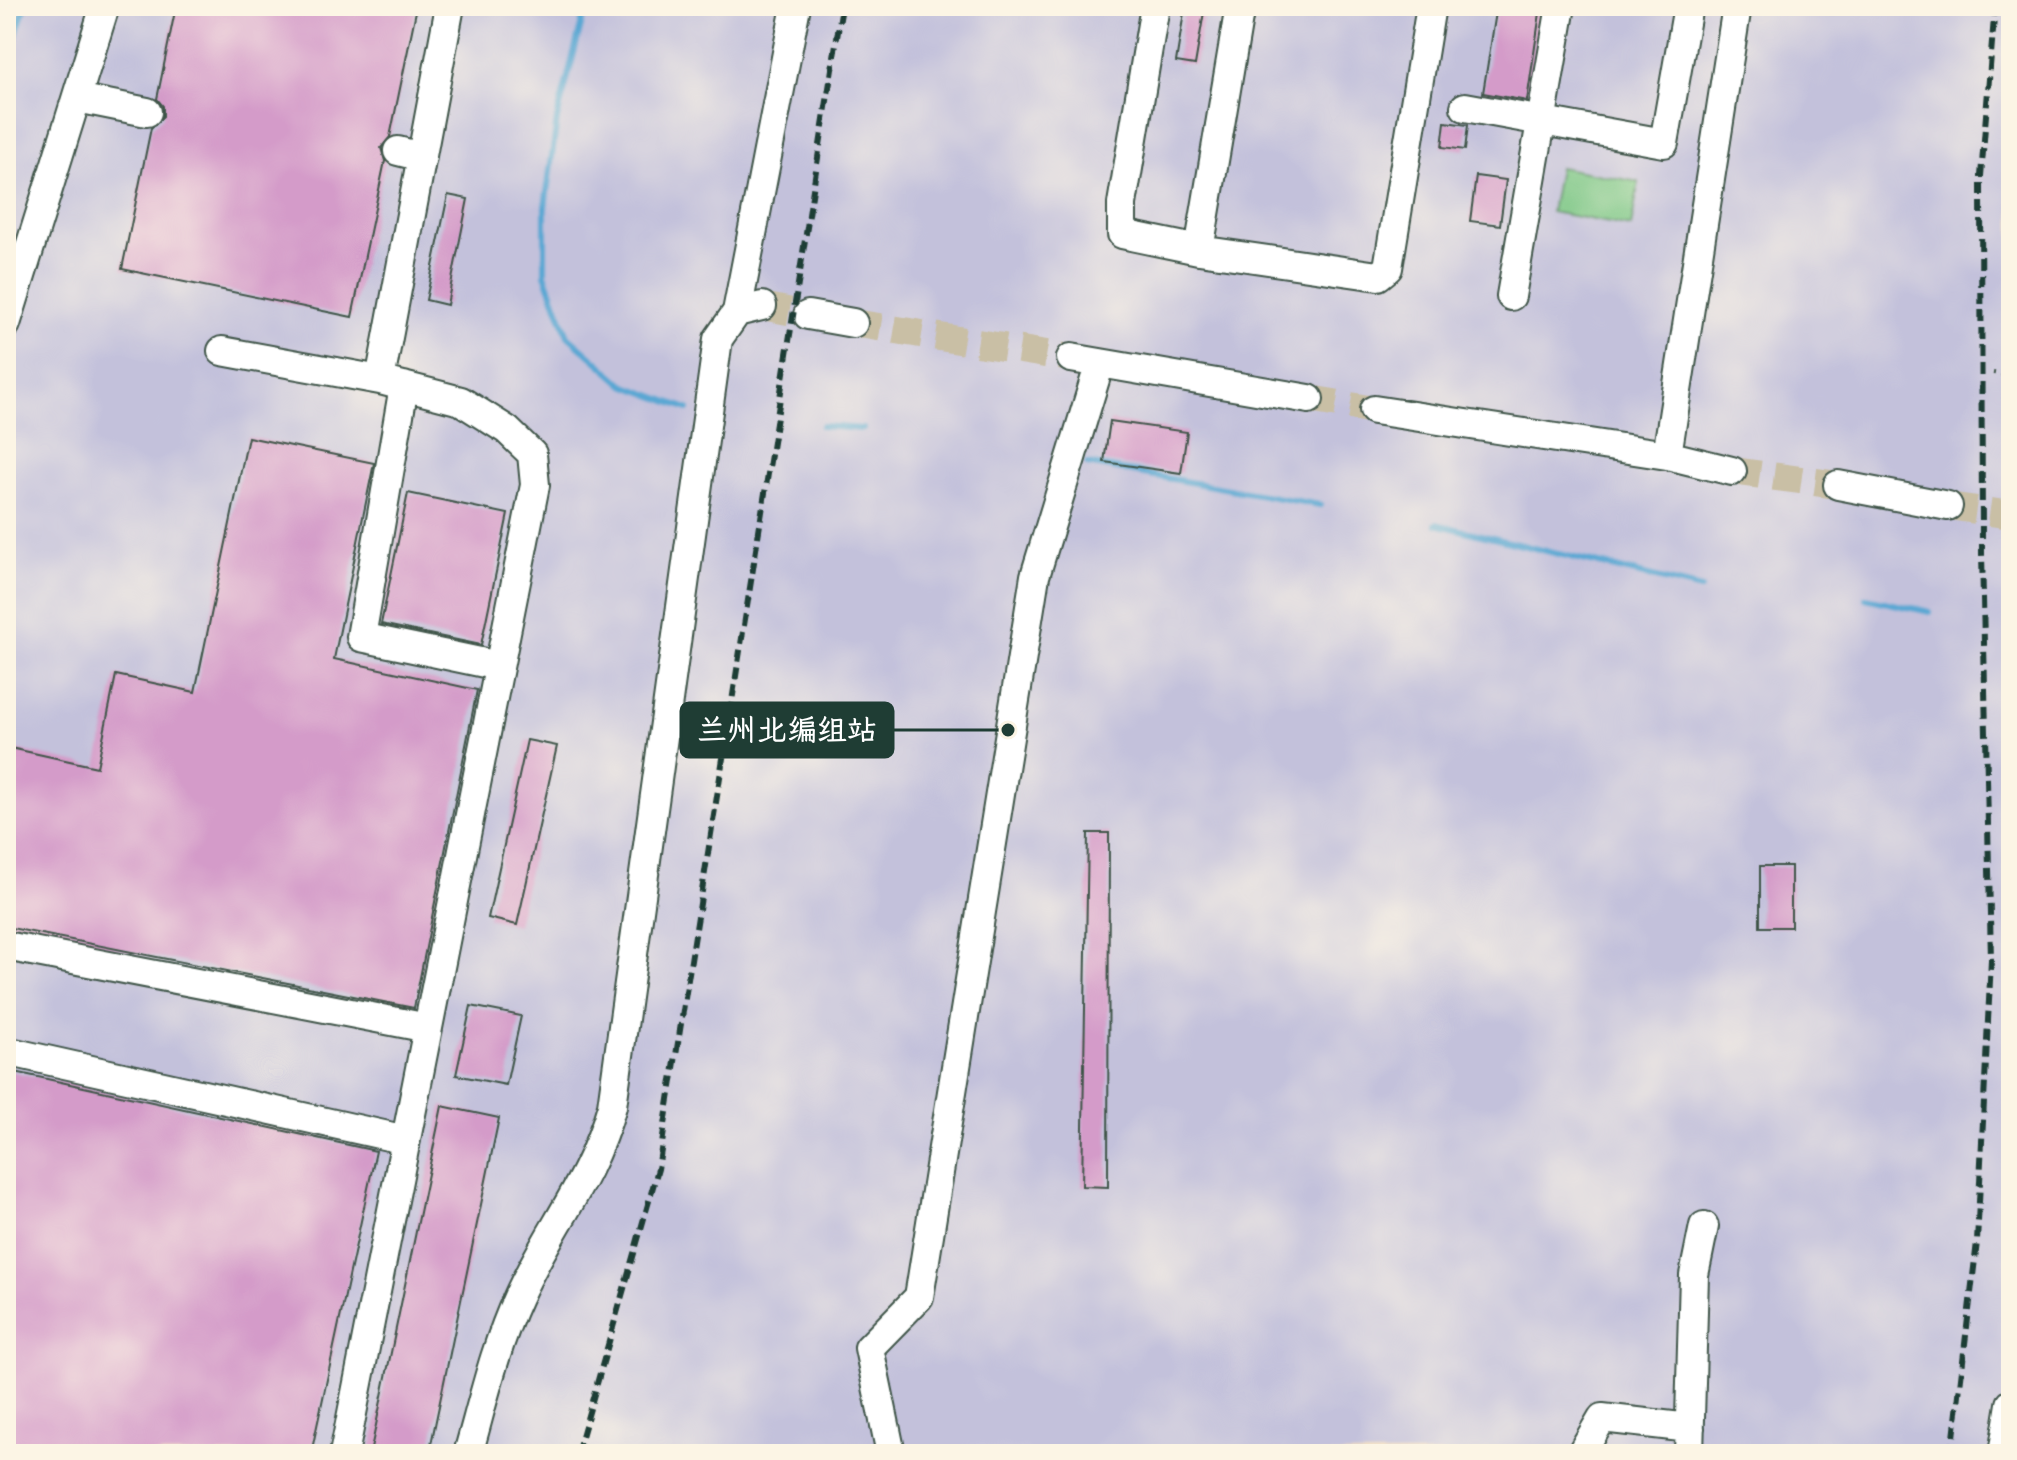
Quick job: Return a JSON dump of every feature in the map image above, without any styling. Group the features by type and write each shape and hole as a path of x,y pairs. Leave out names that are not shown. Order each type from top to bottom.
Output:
{"street":[{"path":"6,324 105,6"},
{"path":"450,6 410,154 392,383 361,637 499,666"},
{"path":"468,1454 496,1355 518,1296 600,1149 612,1106 718,339 749,309 796,6"},
{"path":"1155,6 1122,204 1122,234 1199,250 1378,276 1388,268 1431,6"},
{"path":"1199,250 1240,6"},
{"path":"1511,296 1561,6"},
{"path":"1465,107 1664,143 1688,6"},
{"path":"1667,455 1737,6"},
{"path":"77,98 147,112"},
{"path":"808,315 853,323"},
{"path":"222,351 392,383 461,401 507,430 532,454 535,485 344,1454"},
{"path":"1071,358 1309,399"},
{"path":"891,1454 869,1348 919,1297 1035,576 1100,363"},
{"path":"1374,410 1667,455 1732,471"},
{"path":"1838,485 1948,506"},
{"path":"6,946 428,1028"},
{"path":"6,1051 406,1140"},
{"path":"1581,1454 1602,1418 1689,1441 1694,1275 1704,1226"},
{"path":"2003,1454 2011,1404"}],"path":[{"path":"1993,373 2011,376"}],"shaded area":[{"path":"6,6 2011,6 2011,1454 6,1454"}],"green space":[{"path":"1559,167 1639,182 1631,227 1551,212"}],"building":[{"path":"176,6 417,6 390,137 381,148 385,161 352,317 122,269 151,128 163,116 163,106 157,99"},
{"path":"1185,6 1205,6 1195,65 1176,62"},
{"path":"1497,6 1541,6 1527,101 1483,93"},
{"path":"1445,122 1468,125 1465,150 1442,147"},
{"path":"1476,176 1506,180 1500,225 1470,221"},
{"path":"448,195 468,199 447,305 426,300"},
{"path":"1110,421 1187,432 1181,473 1104,462"},
{"path":"248,437 374,463 334,659 477,690 414,1008 6,927 6,747 97,767 116,675 195,692"},
{"path":"408,493 508,514 481,645 381,624"},
{"path":"527,740 557,746 517,925 488,918"},
{"path":"1088,833 1109,833 1108,1187 1082,1186"},
{"path":"1760,866 1791,866 1791,927 1760,927"},
{"path":"471,1006 521,1016 506,1085 456,1075"},
{"path":"6,1070 376,1151 311,1454 6,1454"},
{"path":"442,1106 499,1118 429,1454 370,1454"}],"waterway":[{"path":"6,65 25,6"},
{"path":"586,6 557,119 545,207 545,274 568,336 624,385 688,409"},
{"path":"822,426 863,429"},
{"path":"1087,464 1320,505"},
{"path":"1436,524 1701,589"},
{"path":"1866,598 1930,612"}],"tunnel":[{"path":"762,306 808,315"},
{"path":"853,323 1071,358"},
{"path":"1309,399 1374,410"},
{"path":"1732,471 1838,485"},
{"path":"1948,506 2011,515"}],"railway":[{"path":"577,1454 658,1169 842,6"},
{"path":"1952,1454 1977,1242 1991,960 1982,553 1981,176 1995,6"}],"place":[{"name":"兰州北编组站","path":"1008,730"}]}
